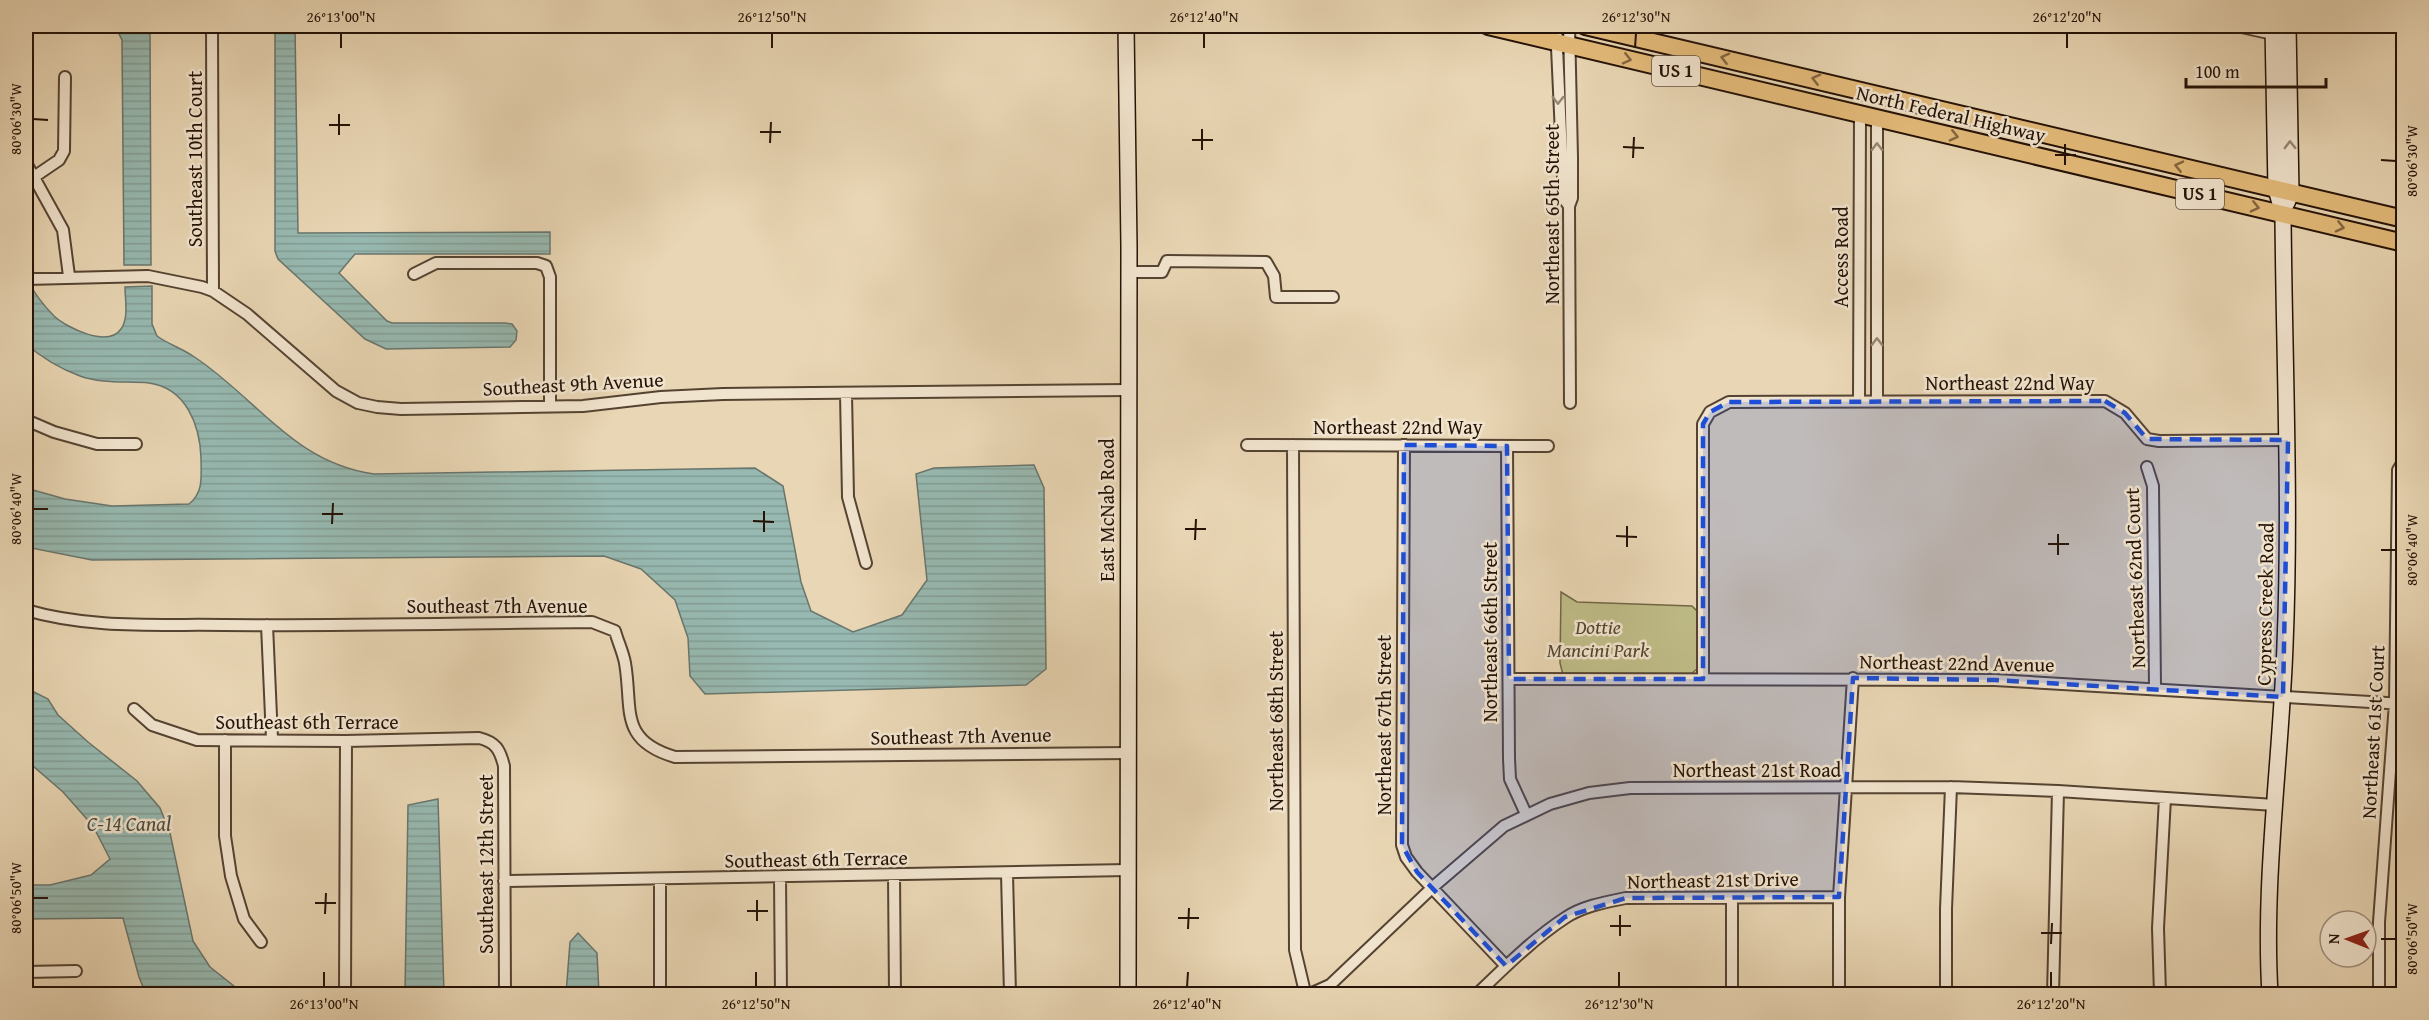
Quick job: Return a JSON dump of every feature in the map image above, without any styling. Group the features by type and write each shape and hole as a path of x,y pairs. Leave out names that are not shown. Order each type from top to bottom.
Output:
{"main road":[{"name":"North Federal Highway","path":"1488,26 1561,38 1860,114 2403,243"},
{"name":"North Federal Highway","path":"1585,26 2403,219"},
{"path":"1860,114 1872,93"},
{"path":"1860,114 1876,104 1898,99"},
{"path":"2046,158 2069,153 2077,142"}],"street":[{"name":"Southeast 10th Court","path":"212,26 213,291"},
{"name":"East McNab Road","path":"1126,26 1129,272 1128,994"},
{"path":"1561,38 1569,26"},
{"path":"2237,26 2273,30 2284,191"},
{"path":"2284,191 2288,26"},
{"name":"Northeast 65th Street","path":"1561,38 1564,199 1569,206 1570,403"},
{"path":"34,177 58,160 64,151 64,77"},
{"name":"Access Road","path":"1859,401 1860,114"},
{"name":"Access Road","path":"1860,114 1877,401"},
{"path":"26,163 63,230 69,276"},
{"name":"Cypress Creek Road","path":"2270,994 2270,908 2288,578 2284,191"},
{"path":"1129,272 1162,272 1167,261 1266,262 1274,276 1276,297 1333,297"},
{"path":"414,274 436,263 537,262 546,266 550,276 550,406"},
{"name":"Southeast 9th Avenue","path":"27,278 161,277 213,291 247,314 336,391 358,403 377,407 400,409 583,406 672,396 1128,390"},
{"path":"846,394 848,497 866,563"},
{"name":"Northeast 22nd Way","path":"1702,679 1703,424 1710,412 1718,406 1728,402 2104,401 2125,413 2147,439 2159,441 2288,440"},
{"path":"26,420 54,432 97,444 136,444"},
{"name":"Northeast 22nd Way","path":"1247,445 1548,446"},
{"name":"Northeast 68th Street","path":"1293,445 1295,950 1304,988 1300,994"},
{"name":"Northeast 67th Street","path":"1404,445 1402,845 1406,857 1417,872 1506,966"},
{"name":"Northeast 66th Street","path":"1507,446 1510,779 1527,814"},
{"name":"Northeast 61st Court","path":"2379,994 2379,922 2399,703 2401,465"},
{"name":"Northeast 62nd Court","path":"2147,467 2153,486 2155,688"},
{"name":"Southeast 7th Avenue","path":"26,610 50,618 91,623 267,625 592,622 615,631 625,662 630,720 639,736 654,751 675,757 1129,753"},
{"path":"267,625 272,739"},
{"path":"1839,994 1839,897 1844,788 1853,678"},
{"name":"Northeast 22nd Avenue","path":"1509,679 1995,680 2399,703"},
{"name":"Southeast 6th Terrace","path":"134,708 152,725 197,740 346,741 479,738 488,740"},
{"path":"225,740 225,836 231,876 244,919 261,942"},
{"name":"Southeast 12th Street","path":"488,740 499,748 504,766 505,994"},
{"path":"345,994 346,741"},
{"name":"Northeast 21st Road","path":"1310,994 1330,985 1433,887 1504,826 1550,804 1589,793 1630,788 1951,788 2058,791 2275,805"},
{"path":"1946,994 1946,909 1951,788"},
{"path":"2053,994 2058,791"},
{"path":"2160,994 2158,928 2165,798"},
{"name":"Southeast 6th Terrace","path":"504,881 894,876 1128,870"},
{"path":"1007,874 1010,994"},
{"path":"894,876 895,994"},
{"path":"780,878 781,994"},
{"path":"660,880 660,994"},
{"name":"Northeast 21st Drive","path":"1477,994 1506,966 1565,917 1594,905 1626,898 1839,897"},
{"path":"1732,898 1732,994"},
{"path":"26,972 76,971"}],"highlighted area":[{"path":"2105,401 2125,413 2147,439 2288,440 2283,697 1995,680 1853,678 1839,897 1626,898 1565,917 1506,966 1417,872 1402,845 1404,445 1507,446 1509,679 1703,679 1703,424 1710,412 1729,402"}],"green space":[{"name":"Dottie Mancini Park","path":"1561,592 1577,602 1692,606 1698,612 1698,668 1691,674 1563,675 1560,663"}],"water":[{"path":"115,26 150,26 151,265 124,265 122,40"},
{"path":"275,26 295,26 298,233 550,232 550,254 355,254 339,273 387,321 392,323 512,324 517,331 516,340 510,347 386,349 365,339 278,259 275,251"},
{"path":"26,278 38,298 60,321 88,334 107,337 115,334 123,325 126,314 125,287 152,286 152,324 157,336 216,372 298,443 320,457 346,467 374,474 755,468 783,486 801,582 811,611 853,632 902,615 927,580 916,474 934,468 1034,465 1044,488 1046,669 1026,685 705,694 690,676 688,638 675,600 641,569 604,556 92,560 26,547 26,488 65,499 112,506 189,504 199,489 201,471 200,446 194,421 173,392 149,383 88,379 66,370 38,354 26,344"},
{"name":"C-14 Canal","path":"26,688 48,699 58,715 137,781 160,808 170,833 193,941 210,967 244,994 146,994 123,918 26,919 26,885 50,885 91,875 110,859 93,826 63,792 26,760"},
{"path":"438,799 444,994 405,994 408,805"},
{"path":"578,933 597,953 599,994 566,994 570,942"}]}
